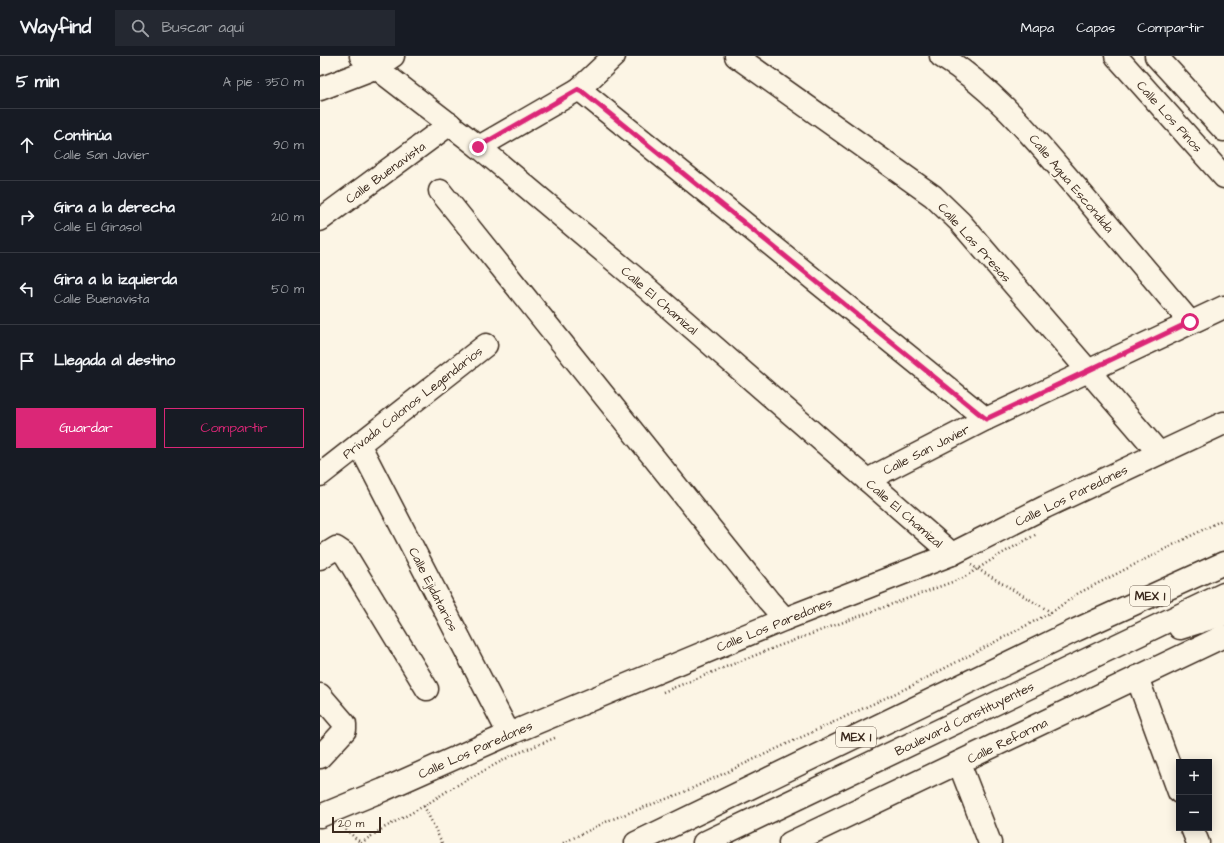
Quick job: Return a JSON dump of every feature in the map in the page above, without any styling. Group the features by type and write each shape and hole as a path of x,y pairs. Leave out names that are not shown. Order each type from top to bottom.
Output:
{"main road":[{"path":"478,147 579,89 614,56"},
{"name":"Calle Las Presas","path":"736,56 933,196 960,222 1159,453"},
{"name":"Calle Agua Escondida","path":"941,56 956,65 989,92 1025,127 1190,322"},
{"name":"Calle Los Pinos","path":"1116,56 1224,177"},
{"path":"1156,56 1224,130"},
{"path":"320,89 377,60"},
{"name":"Calle El Chamizal","path":"377,60 450,124 634,277 952,554"},
{"path":"579,89 986,419"},
{"name":"Calle Buenavista","path":"320,220 450,124"},
{"path":"440,191 768,600 785,619"},
{"name":"Calle San Javier","path":"867,480 986,419 1224,307"},
{"name":"Privada Colonos Legendarios","path":"320,475 486,345"},
{"name":"Calle Los Paredones","path":"320,816 509,734 785,619 952,554 1045,507 1224,423"},
{"name":"Calle Ejidatarios","path":"359,444 509,734"},
{"path":"320,558 336,548 345,554 427,688"},
{"path":"1076,630 1224,551"},
{"name":"MEX 1","path":"636,843 1076,630 1224,563"},
{"name":"Boulevard Constituyentes","path":"704,843 1224,594"},
{"path":"1089,658 1224,614"},
{"name":"Calle Reforma","path":"790,843 1224,636"},
{"path":"1137,677 1176,784"},
{"path":"320,695 346,724 345,730 320,757"},
{"path":"959,763 990,843"},
{"path":"1193,831 1198,843"}],"path":[{"path":"563,843 610,820 682,793 883,699 1052,612 1077,594 1224,518"},
{"path":"952,554 1052,612"},
{"path":"361,843 382,829 424,806 442,843"}],"route":[{"path":"478,147 579,89 986,419 1190,322"}]}
